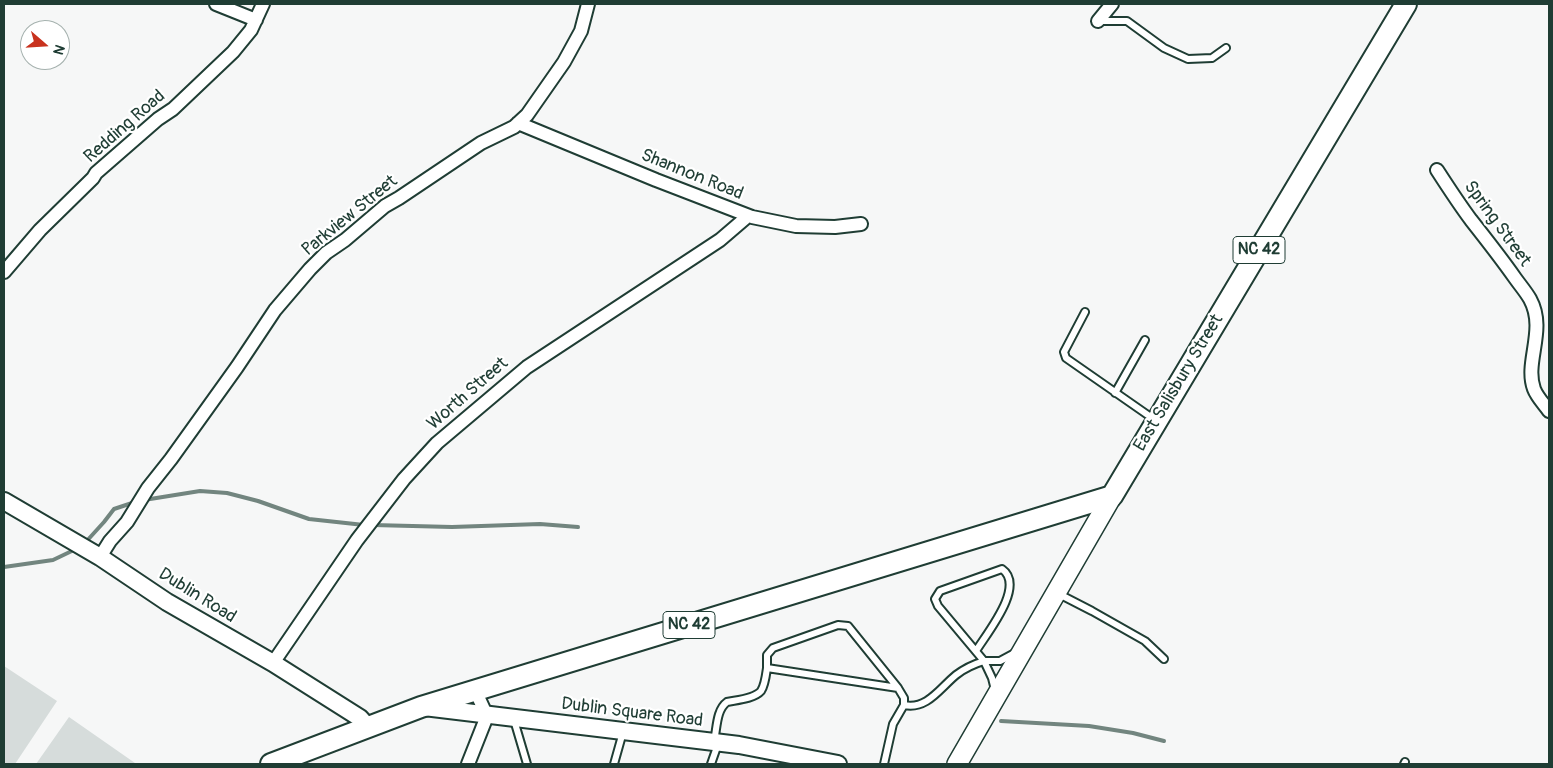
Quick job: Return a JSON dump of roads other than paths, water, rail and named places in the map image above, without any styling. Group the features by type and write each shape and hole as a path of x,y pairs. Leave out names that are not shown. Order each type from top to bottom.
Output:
{"main road":[{"name":"East Salisbury Street","path":"957,764 1156,421 1406,4"},
{"name":"NC 42","path":"271,764 421,707 1112,496"}],"street":[{"path":"216,4 256,20"},
{"name":"Redding Road","path":"4,272 40,230 110,160 173,109 233,52 251,30 263,4"},
{"name":"Parkview Street","path":"100,557 237,367 275,310 310,270 326,253 345,240 385,206 481,143 514,127 527,115 564,62 581,31 588,4"},
{"path":"1098,21 1112,4"},
{"name":"Shannon Road","path":"518,123 748,216 796,226 835,227 861,224"},
{"name":"Spring Street","path":"1437,170 1530,300 1537,328 1531,372 1532,381 1538,397 1549,411"},
{"name":"Worth Street","path":"273,663 357,540 404,479 437,444 527,367 720,240 748,216"},
{"name":"Dublin Road","path":"4,501 100,557 167,602 273,663 360,718 368,727"},
{"path":"468,764 487,716 475,690"},
{"name":"Dublin Square Road","path":"421,707 739,746 829,763"}],"lane":[{"path":"1098,21 1127,21 1164,48 1188,59 1212,58 1226,48"},
{"path":"1085,312 1064,352 1066,358 1156,421"},
{"path":"1115,392 1145,340"},
{"path":"976,651 1006,602 1011,587 1010,578 1002,569 940,591 935,599 938,606 984,661 992,678 996,696"},
{"path":"1056,593 1092,610 1145,642 1164,659"},
{"path":"711,764 720,710 727,702 760,692 767,668 767,655 772,648 838,625 844,625 848,626 904,698 904,705 893,724 884,764"},
{"path":"904,705 915,706 924,704 971,665 984,661 1000,661 1026,644"},
{"path":"767,668 898,688"},
{"path":"513,719 528,764"},
{"path":"614,764 623,732"}],"waterway":[{"path":"144,500 200,491 227,493 258,501 309,519 364,525"},
{"path":"84,544 114,509 135,502"},
{"path":"373,525 452,527 540,524 578,527"},
{"path":"4,567 53,560 76,549"},
{"path":"1001,721 1089,726 1133,733 1164,741"}]}
